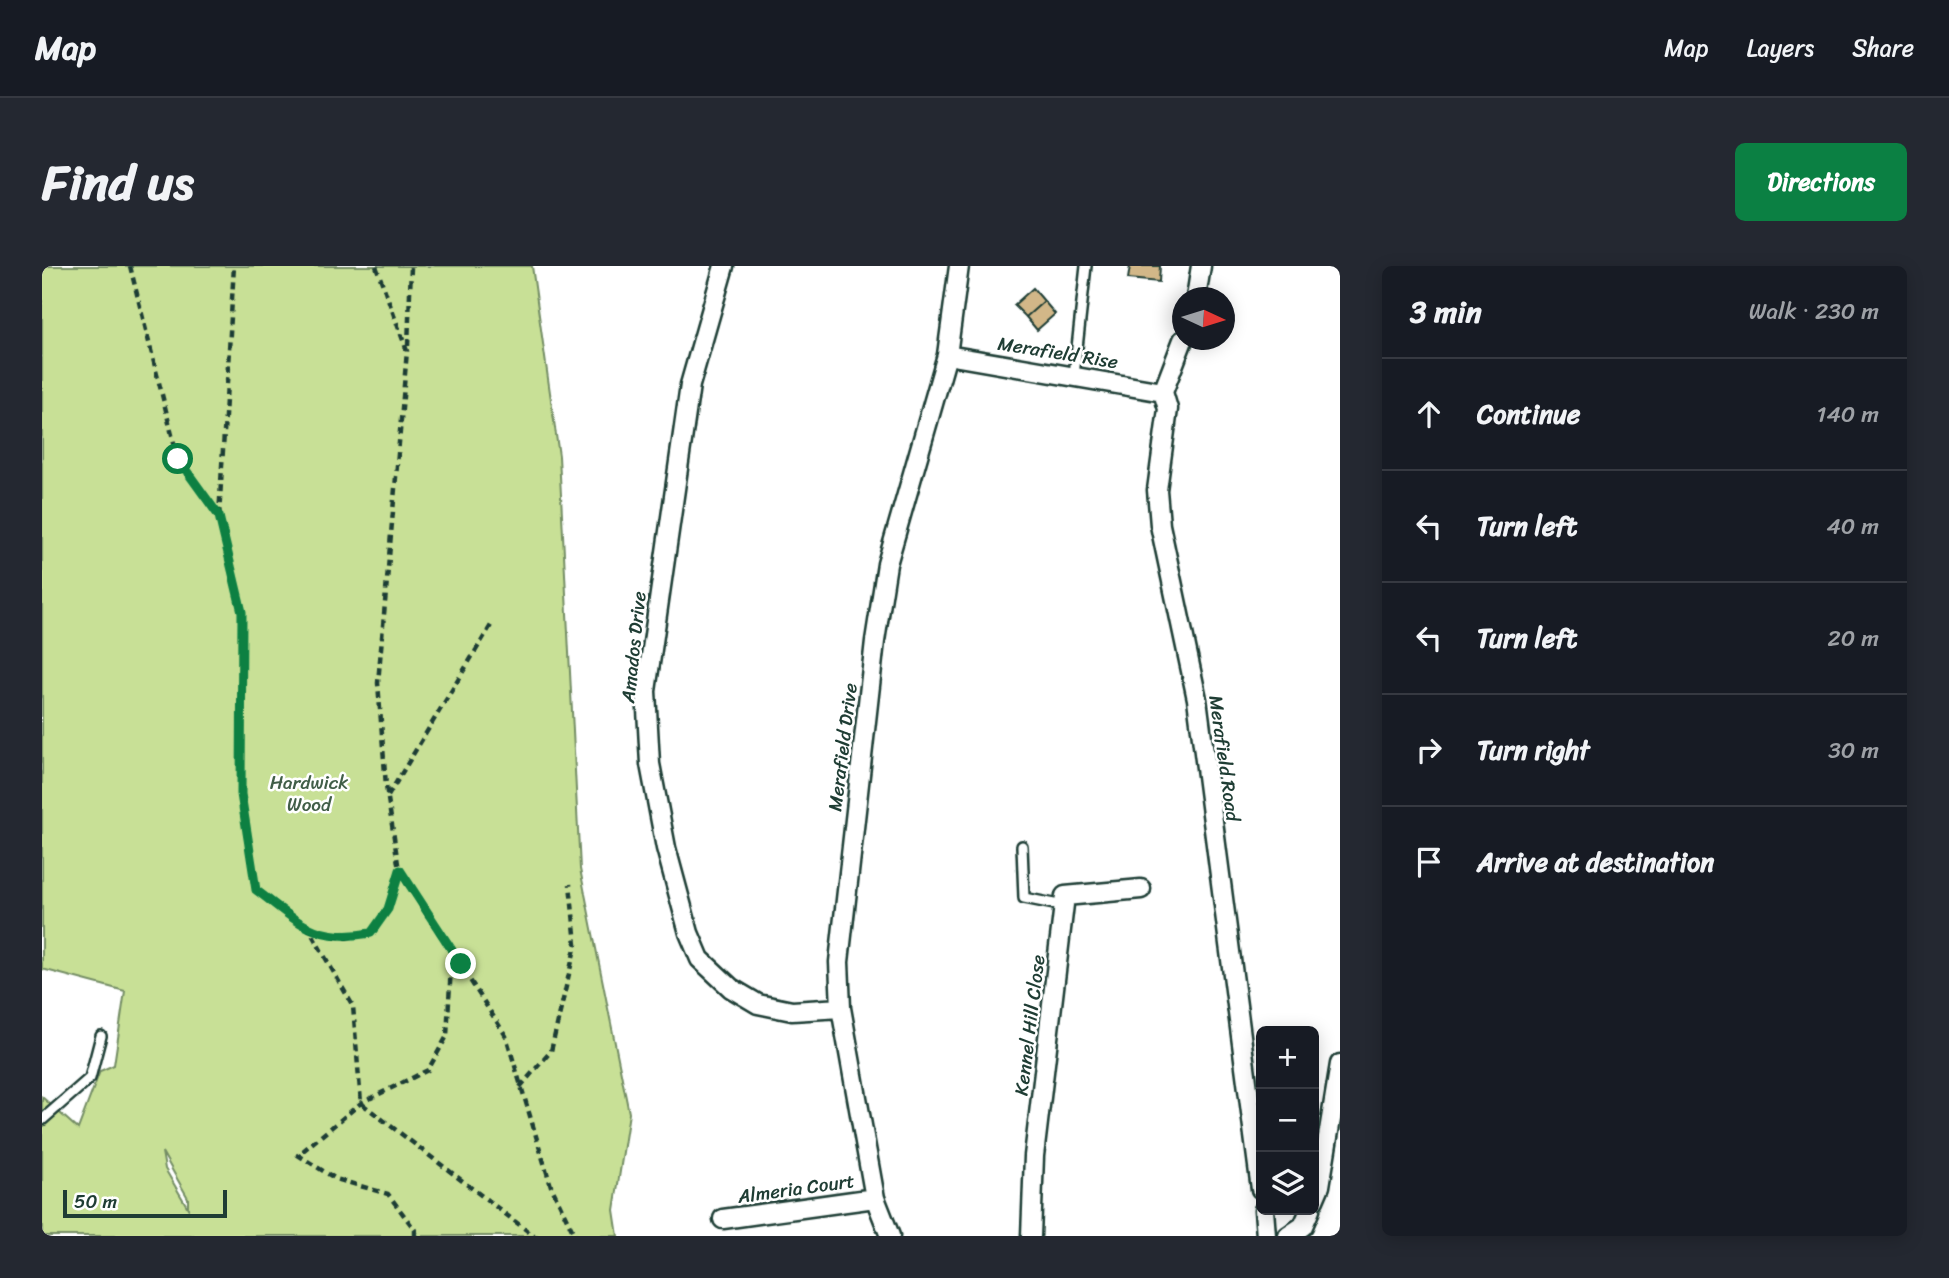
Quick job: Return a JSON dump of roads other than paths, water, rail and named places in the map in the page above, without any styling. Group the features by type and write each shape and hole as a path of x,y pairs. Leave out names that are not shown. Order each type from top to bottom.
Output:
{"street":[{"name":"Amados Drive","path":"724,266 690,385 646,691 650,764 666,848 689,933 700,959 731,988 758,1004 792,1011 841,1008"},
{"name":"Merafield Drive","path":"890,1236 875,1198 841,1008 838,962 844,895 887,564 947,355 959,266"},
{"path":"1198,287 1201,266"},
{"name":"Merafield Road","path":"1179,350 1163,392 1168,409 1157,490 1160,525 1197,699 1256,1152"},
{"name":"Merafield Rise","path":"947,355 1163,392"},
{"path":"1064,905 1065,896 1141,889"},
{"name":"Kennel Hill Close","path":"1031,1236 1034,1156 1064,905"},
{"path":"1319,1188 1340,1064"},
{"name":"Almeria Court","path":"723,1219 875,1198"},
{"path":"1264,1215 1266,1236"},
{"path":"1288,1236 1303,1226 1308,1215"}],"lane":[{"path":"1074,376 1086,266"},
{"path":"1022,846 1024,898 1064,905"},
{"path":"42,1120 90,1078 101,1037"}],"park label":[{"name":"Hardwick Wood","path":"309,793"}]}
